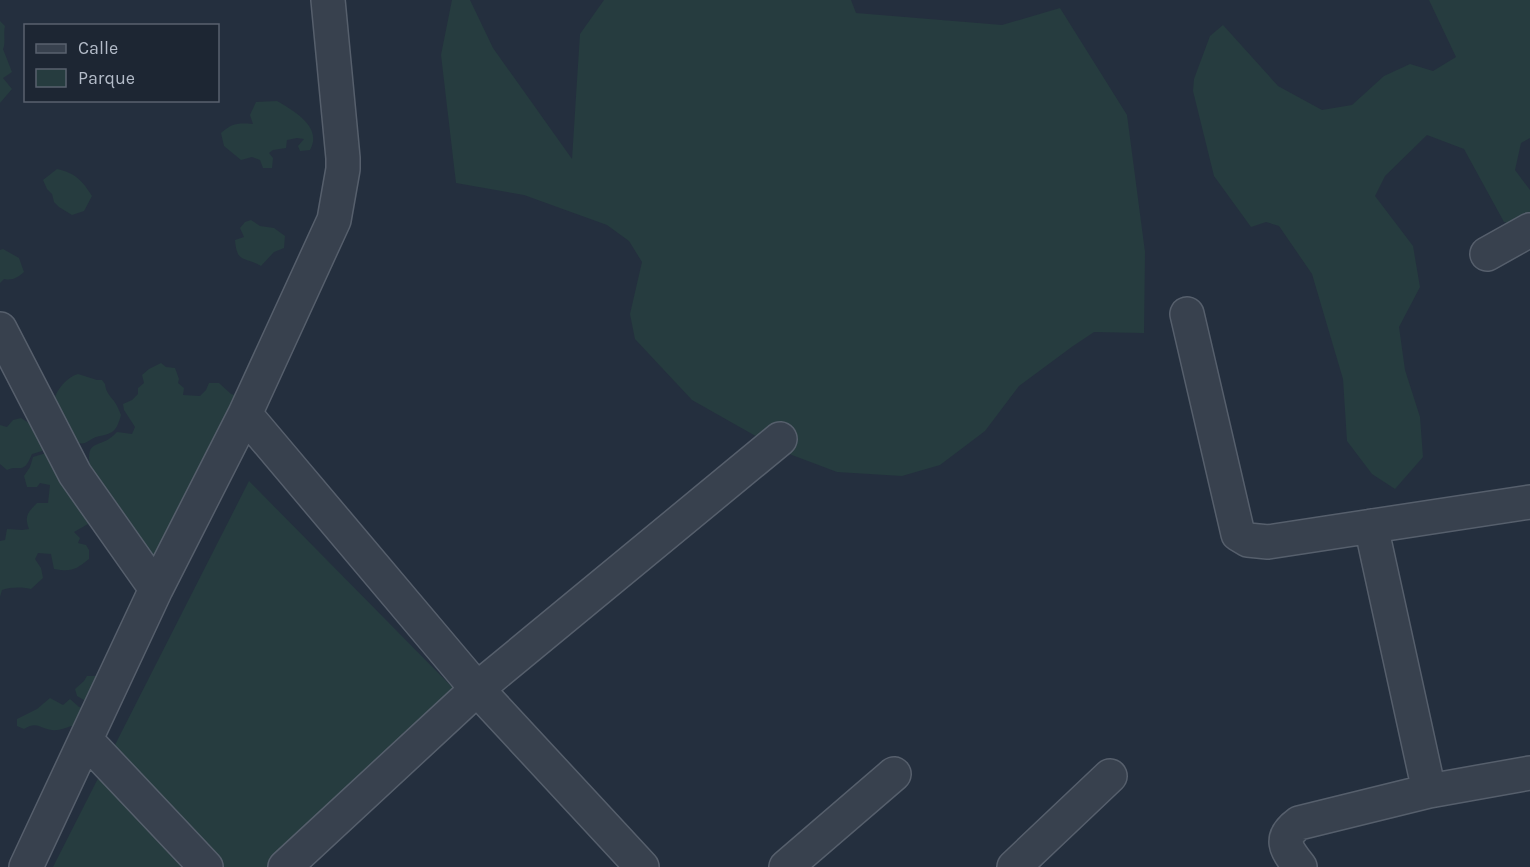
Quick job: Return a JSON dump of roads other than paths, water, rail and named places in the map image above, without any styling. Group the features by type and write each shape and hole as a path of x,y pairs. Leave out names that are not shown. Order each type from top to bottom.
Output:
{"street":[{"path":"26,867 156,589 245,414 334,220 343,158 328,0"},
{"path":"1487,254 1530,230"},
{"path":"1187,314 1238,534 1248,540 1268,542 1530,502"},
{"path":"0,328 75,474 156,589"},
{"path":"245,414 477,689 642,867"},
{"path":"285,867 477,689 780,439"},
{"path":"1371,526 1429,791"},
{"path":"86,740 206,867"},
{"path":"1300,867 1286,848 1286,841 1291,831 1299,824 1429,791 1530,773"},
{"path":"786,867 894,774"},
{"path":"1014,867 1110,776"}]}
